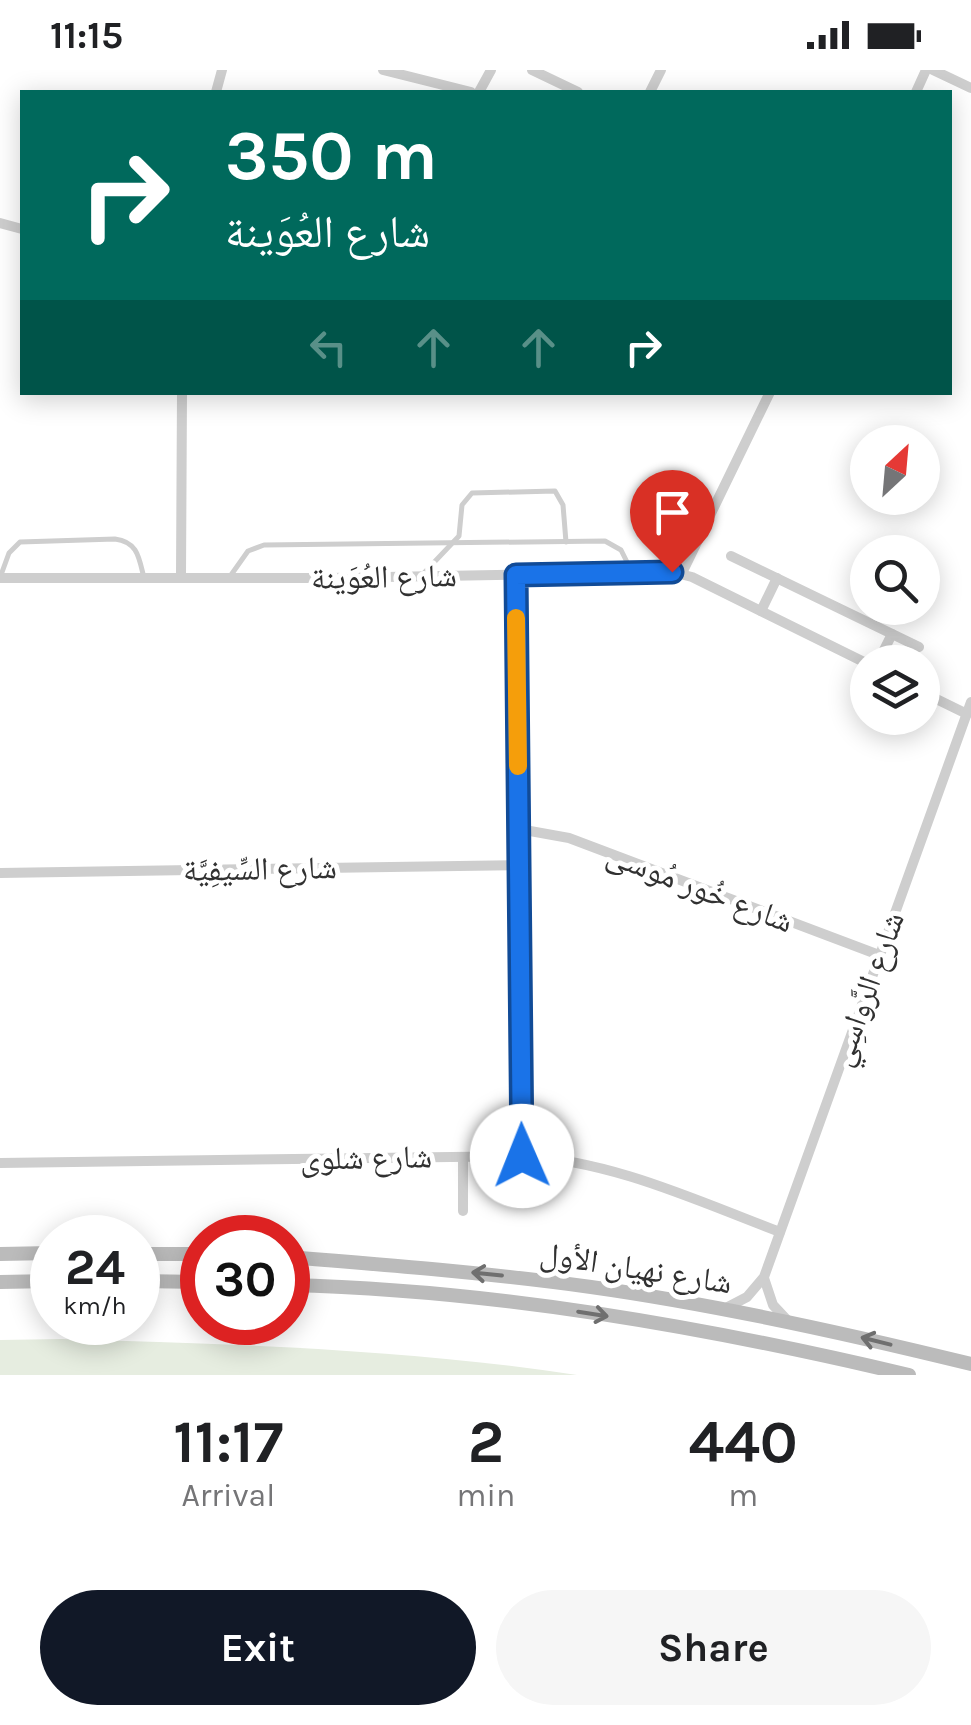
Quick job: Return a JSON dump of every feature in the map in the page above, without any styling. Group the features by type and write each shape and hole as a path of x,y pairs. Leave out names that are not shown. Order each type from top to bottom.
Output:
{"main road":[{"path":"0,1254 30,1253"},
{"name":"شارع نهيان الأول","path":"310,1260 494,1274 594,1287 788,1321 971,1364"},
{"path":"0,1282 30,1281"},
{"name":"شارع نهيان الأول","path":"310,1286 554,1308 735,1338 909,1375"}],"street":[{"path":"383,70 462,90"},
{"path":"532,70 553,87"},
{"path":"930,70 971,88"},
{"path":"181,576 182,395"},
{"path":"682,573 769,395"},
{"path":"731,556 914,645"},
{"name":"شارع العُوَينة","path":"0,578 682,573 850,655"},
{"path":"516,575 522,1156"},
{"path":"761,611 777,578"},
{"path":"886,645 892,634"},
{"path":"940,701 966,714"},
{"name":"شارع الرَّواسِي","path":"764,1277 878,955 966,730 971,702"},
{"name":"شارع خُور مُوسى","path":"518,829 569,838 878,955"},
{"name":"شارع السِّيفِيَّة","path":"0,873 520,865"},
{"name":"شارع شلوى","path":"0,1163 522,1156 598,1165 780,1232"},
{"path":"463,1157 463,1211"},
{"path":"724,1310 748,1298 764,1277"},
{"path":"764,1277 769,1298 788,1321"}],"lane":[{"path":"421,576 454,544 461,532 462,505 472,492 551,490 562,500 566,542"},
{"path":"0,578 9,553 20,542 115,539 128,542 137,550 144,578"},
{"path":"229,578 241,558 264,544 611,543 621,550 633,573"}],"shaded area":[{"path":"0,1340 30,1340 30,1345 160,1343 255,1346 384,1354 577,1375 0,1375"}],"slow traffic":[{"path":"516,618 518,766"}],"route":[{"path":"522,1156 516,575 672,572"}]}
